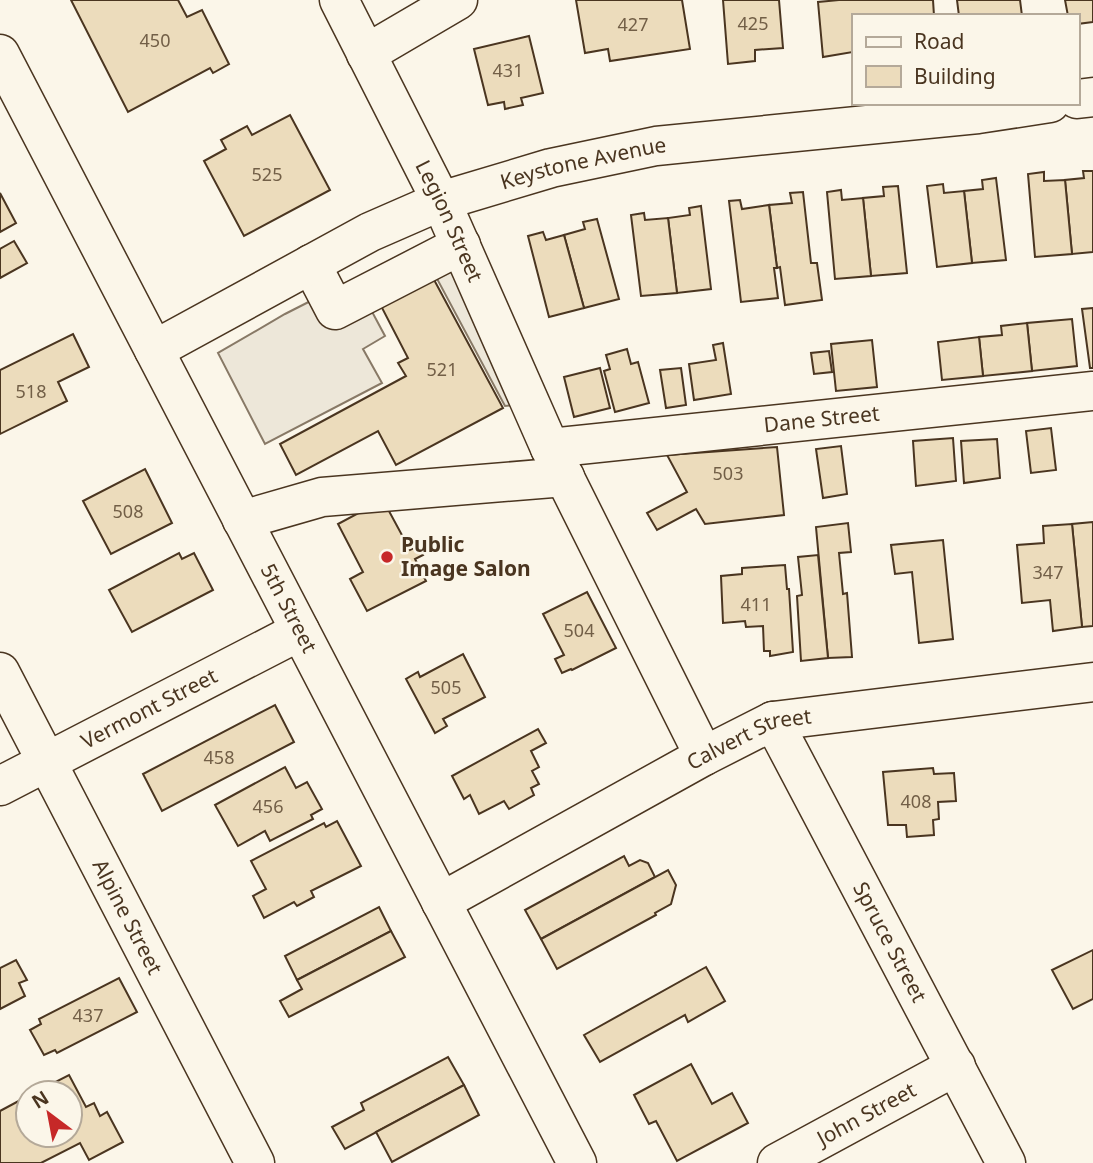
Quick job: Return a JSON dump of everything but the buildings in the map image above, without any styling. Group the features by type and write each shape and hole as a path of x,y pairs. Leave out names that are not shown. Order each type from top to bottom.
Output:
{"street":[{"name":"Legion Street","path":"339,0 441,201 558,463"},
{"path":"366,54 458,0"},
{"name":"5th Street","path":"0,54 576,1163"},
{"name":"Keystone Avenue","path":"154,350 370,232 441,201 551,168 656,146 978,114 1037,105"},
{"path":"311,264 335,310 461,245"},
{"name":"Dane Street","path":"242,520 322,497 1093,391"},
{"path":"558,463 704,756"},
{"name":"Vermont Street","path":"0,786 300,631"},
{"name":"Alpine Street","path":"0,672 255,1163"},
{"name":"Calvert Street","path":"441,902 704,756 773,721 1092,684"},
{"name":"Spruce Street","path":"773,721 1006,1163"},
{"name":"John Street","path":"777,1163 956,1066"}],"shaded area":[{"path":"438,242 514,405 505,406 434,273 370,308 385,336 363,349 382,383 265,444 218,353 340,286"}],"place":[{"name":"Public Image Salon","path":"387,557"}]}
